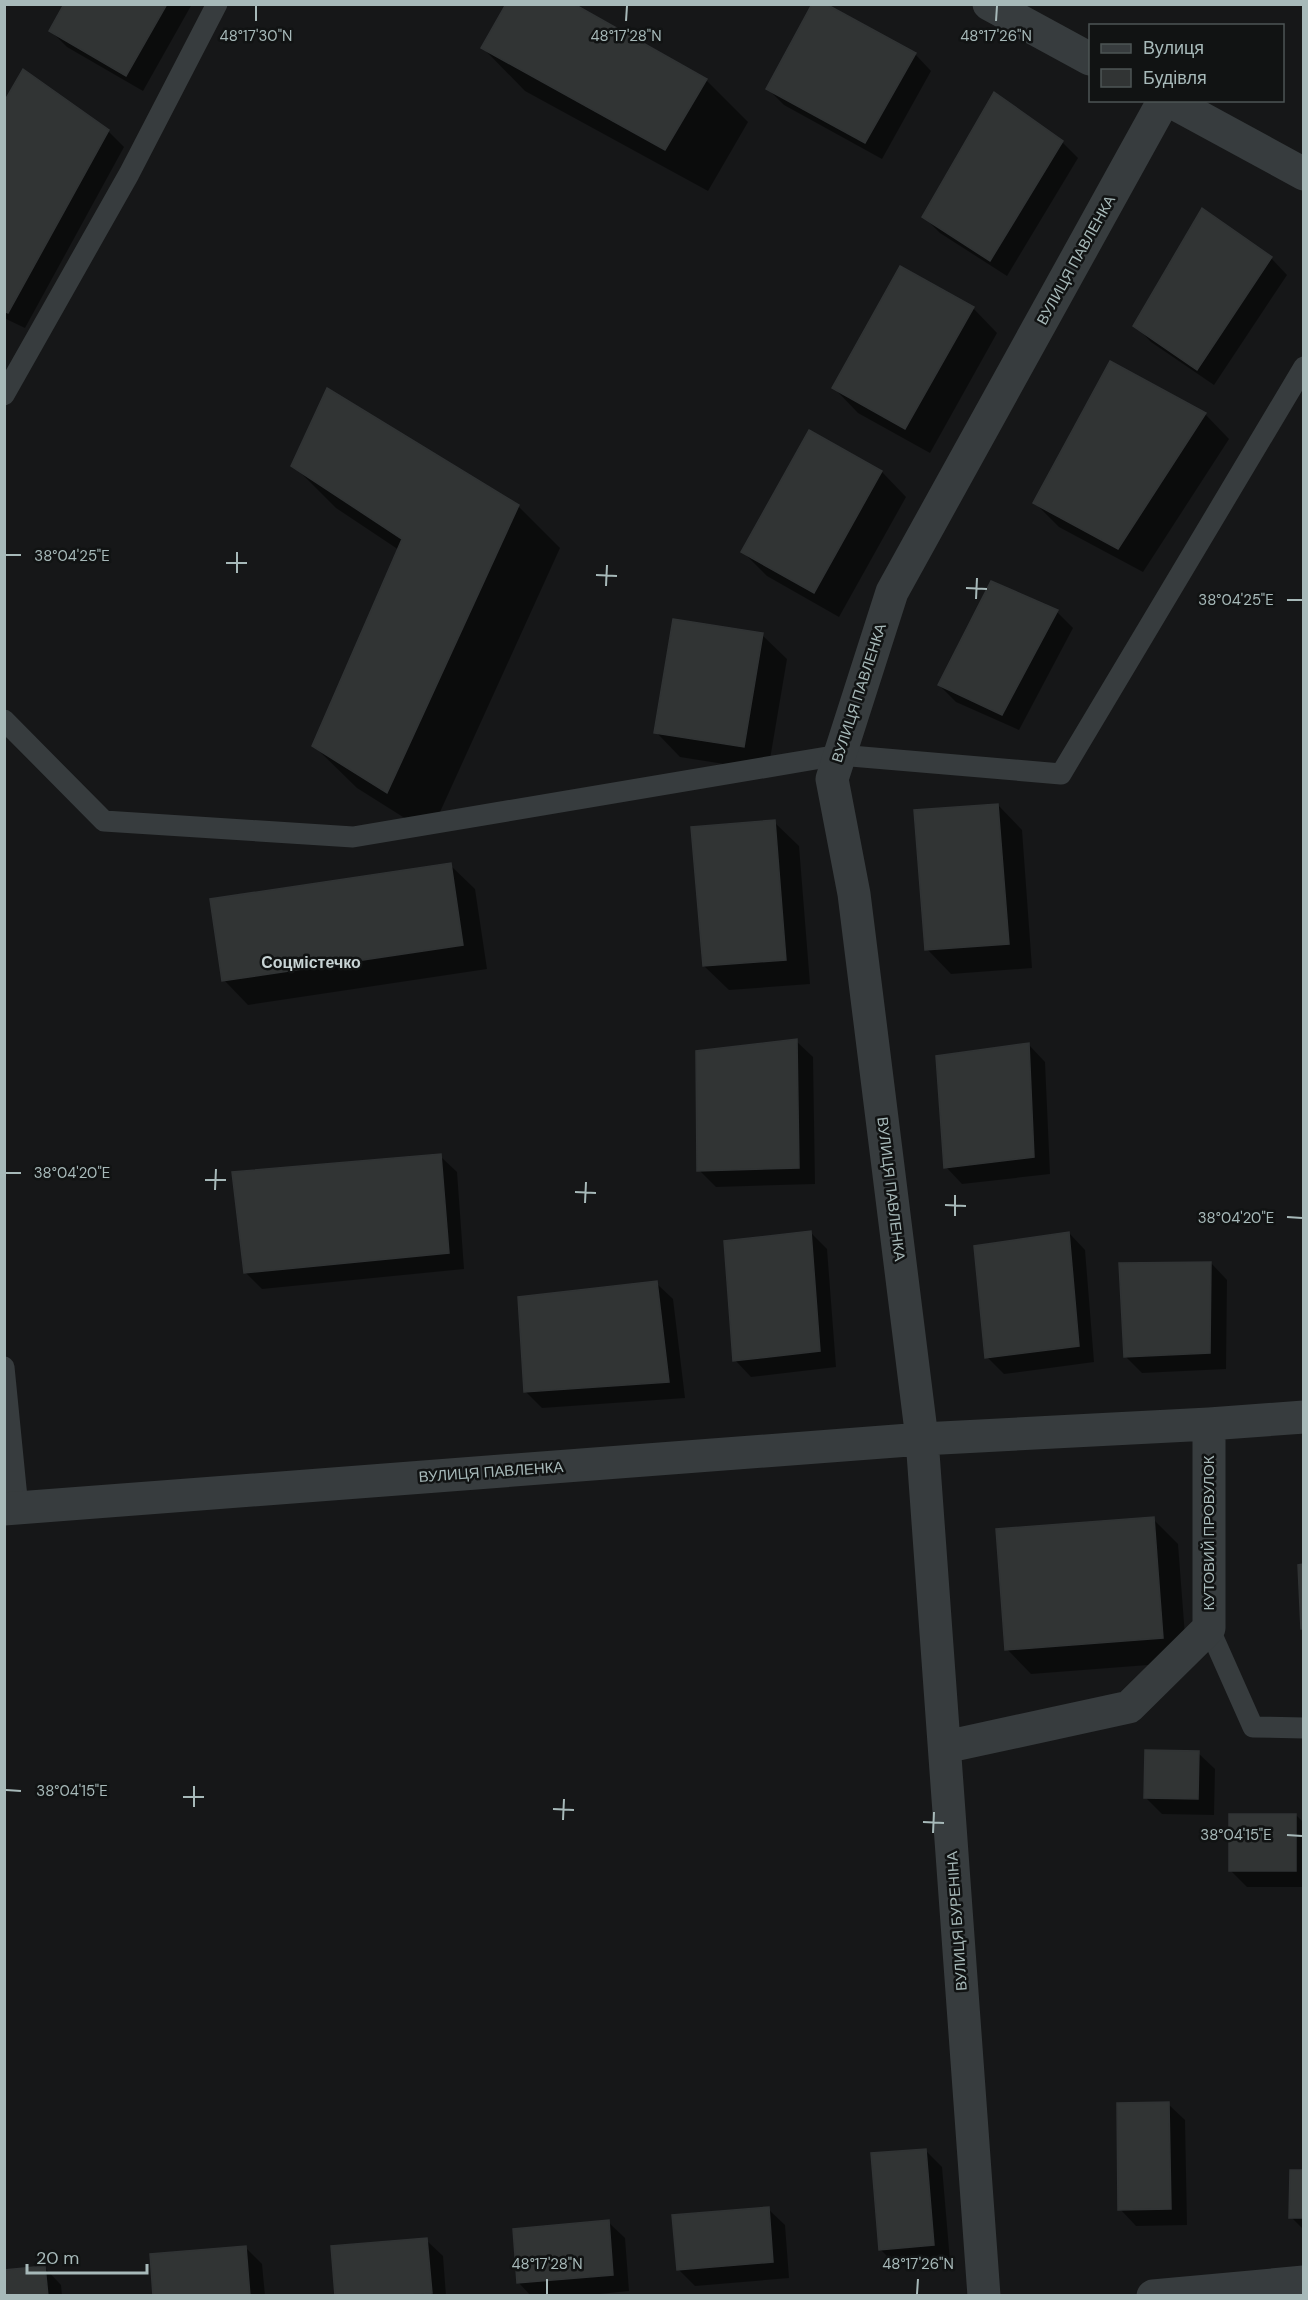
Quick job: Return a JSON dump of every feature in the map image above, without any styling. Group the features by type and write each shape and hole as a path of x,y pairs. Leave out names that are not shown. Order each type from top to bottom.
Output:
{"street":[{"path":"988,4 1089,58"},
{"name":"ВУЛИЦЯ ПАВЛЕНКА","path":"11,1508 922,1439 854,894 832,779 892,592 1165,102"},
{"path":"1170,102 1304,174"},
{"path":"922,1439 1304,1417"},
{"name":"КУТОВИЙ ПРОВУЛОК","path":"945,1747 1129,1707 1209,1628 1209,1424"},
{"name":"ВУЛИЦЯ БУРЕНІНА","path":"922,1439 984,2295"},
{"path":"1152,2295 1304,2282"}],"lane":[{"path":"4,395 129,174 217,4"},
{"path":"4,720 104,821 353,837 839,755 1061,774 1304,367"},
{"path":"4,1367 11,1508"},
{"path":"1209,1628 1252,1727 1304,1728"}],"building":[{"path":"64,4 167,4 126,76 49,31"},
{"path":"506,4 574,4 707,79 665,150 481,48"},
{"path":"812,4 826,4 916,53 865,143 766,89"},
{"path":"23,69 109,130 8,313 4,311 4,102"},
{"path":"994,92 1063,141 990,261 922,217"},
{"path":"1202,208 1272,257 1197,370 1133,326"},
{"path":"900,266 974,307 905,429 832,388"},
{"path":"1110,361 1206,413 1118,549 1033,503"},
{"path":"327,388 519,505 387,793 312,746 402,539 291,466"},
{"path":"809,430 882,471 814,593 741,552"},
{"path":"991,581 1058,610 1002,715 938,685"},
{"path":"673,619 763,633 744,747 654,733"},
{"path":"998,804 1009,944 925,950 914,810"},
{"path":"775,820 786,960 703,966 691,827"},
{"path":"451,863 463,945 222,981 210,899"},
{"path":"797,1039 799,1168 697,1171 696,1051"},
{"path":"1029,1043 1034,1157 944,1168 936,1056"},
{"path":"441,1154 449,1253 244,1273 232,1172"},
{"path":"811,1231 820,1351 733,1361 724,1241"},
{"path":"1069,1232 1079,1346 985,1358 974,1246"},
{"path":"1211,1262 1210,1353 1124,1357 1119,1263"},
{"path":"657,1281 669,1382 524,1392 518,1297"},
{"path":"1154,1517 1163,1638 1005,1650 996,1529"},
{"path":"1304,1564 1304,1629 1301,1629 1298,1565"},
{"path":"1145,1750 1199,1751 1198,1799 1144,1798"},
{"path":"1229,1814 1296,1814 1296,1871 1229,1871"},
{"path":"1169,2102 1171,2209 1118,2210 1117,2103"},
{"path":"926,2149 934,2245 879,2250 871,2153"},
{"path":"1290,2170 1304,2170 1304,2218 1289,2218"},
{"path":"769,2207 773,2262 677,2270 672,2215"},
{"path":"609,2220 613,2275 517,2283 513,2229"},
{"path":"427,2238 432,2293 401,2296 335,2296 331,2246"},
{"path":"246,2246 250,2296 153,2296 150,2254"},
{"path":"45,2266 48,2296 4,2296 4,2270"}],"district":[{"name":"Соцмістечко","path":"311,962"}]}
